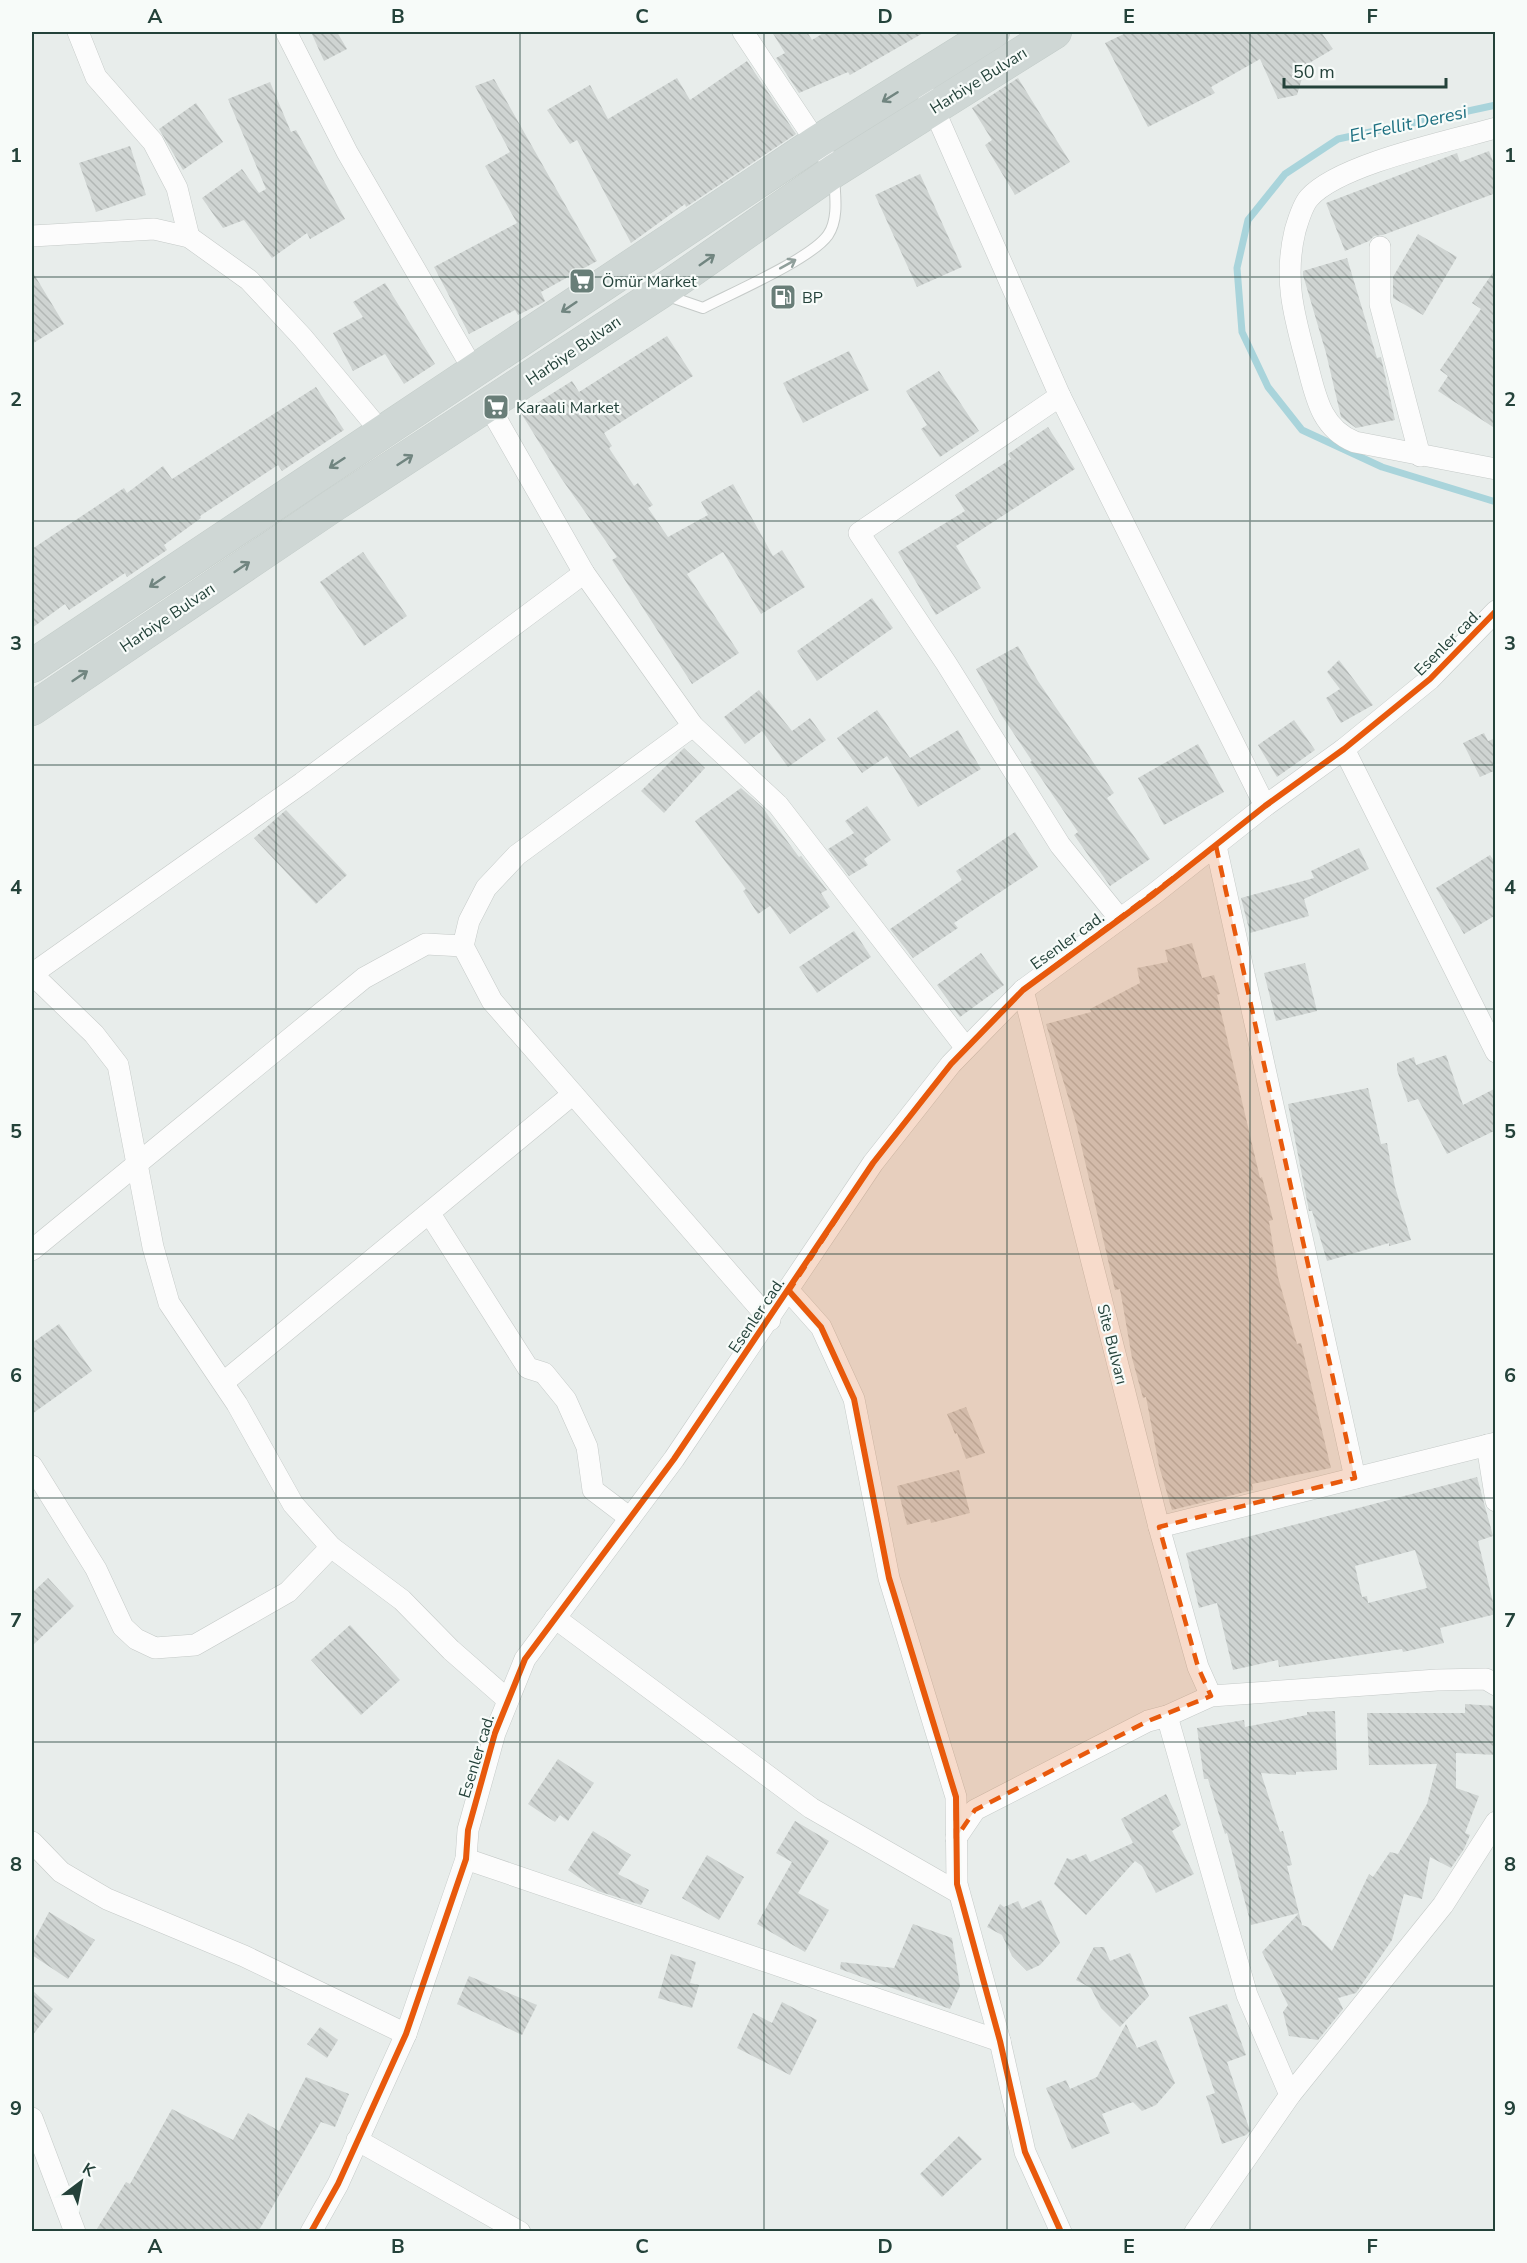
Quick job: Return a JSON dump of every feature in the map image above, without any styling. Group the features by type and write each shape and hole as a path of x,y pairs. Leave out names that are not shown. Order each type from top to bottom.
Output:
{"main road":[{"name":"Harbiye Bulvarı","path":"32,666 817,142 993,32"},
{"name":"Harbiye Bulvarı","path":"32,709 334,505 659,293 834,171 1055,32"}],"street":[{"path":"78,32 96,77 153,142 177,188 189,237"},
{"path":"286,32 347,152 474,371"},
{"path":"743,32 834,171"},
{"path":"920,78 1060,396 1265,806"},
{"path":"1496,128 1339,175 1309,198 1298,221 1288,271 1291,299 1310,372 1326,421 1339,436 1355,442 1420,456 1496,469"},
{"path":"32,236 154,229 189,237 249,280 303,338 382,433"},
{"path":"1380,247 1380,304 1420,456"},
{"path":"1060,396 859,533 946,663 1060,845 1120,918"},
{"path":"489,406 584,573 693,726 778,806 966,1048"},
{"path":"508,1700 451,1650 402,1600 331,1547 293,1504 224,1382 169,1303 153,1246 118,1065 94,1034 32,974 302,783 584,573"},
{"name":"Esenler cad.","path":"311,2232 338,2184 406,2034 466,1858 468,1830 495,1733 525,1659 630,1518 770,1320 873,1163 966,1048 1023,990 1216,846 1265,806 1344,749 1430,679 1496,611"},
{"path":"693,726 517,855 486,888 468,921 463,946 492,1001 770,1320"},
{"path":"1344,749 1496,1052"},
{"path":"1216,846 1355,1478"},
{"path":"32,1250 364,978 426,944 463,946"},
{"name":"Site Bulvarı","path":"1023,990 1160,1527 1198,1667 1210,1696"},
{"path":"224,1382 573,1094"},
{"path":"430,1214 528,1368 544,1373 566,1400 587,1447 593,1490 630,1518"},
{"path":"789,1291 821,1327 854,1399 889,1578 956,1797 959,1893 1000,2041 1025,2152 1061,2232"},
{"path":"1160,1527 1491,1444 1496,1501"},
{"path":"32,1467 96,1569 123,1627 136,1640 155,1648 195,1646 288,1592 331,1547"},
{"path":"555,1618 811,1808 959,1893"},
{"path":"956,1838 975,1810 1148,1721 1167,1716 1210,1696 1437,1680 1486,1679 1496,1685"},
{"path":"1167,1716 1247,1995 1290,2095"},
{"path":"1195,2232 1290,2095 1443,1905 1496,1822"},
{"path":"32,1842 61,1872 107,1899 244,1956 406,2034"},
{"path":"466,1858 1000,2041"},
{"path":"32,2118 75,2232"},
{"path":"357,2140 520,2232"}],"lane":[{"path":"659,293 703,308 794,261 828,236 836,213 834,171"}],"highlighted area":[{"path":"1216,846 1355,1478 1159,1527 1198,1667 1211,1696 1148,1721 975,1810 956,1838 956,1797 889,1578 854,1399 821,1327 789,1291 873,1163 951,1064 1023,990"}],"building":[{"path":"311,32 337,32 347,49 324,61"},
{"path":"772,32 807,32 812,40 825,32 925,32 850,75 848,72 799,93 776,58 785,53"},
{"path":"1128,32 1321,32 1333,49 1306,65 1297,95 1278,99 1260,59 1211,87 1215,93 1148,127 1105,43"},
{"path":"747,61 796,134 686,207 685,204 631,243 577,140 570,144 547,110 590,85 608,119 677,78 690,100"},
{"path":"1018,78 1070,162 1015,195 985,145 992,140 972,108"},
{"path":"494,79 597,261 541,292 545,301 542,303 518,315 515,310 469,334 434,267 517,223 485,166 510,152 475,86"},
{"path":"270,82 291,132 296,130 345,219 310,239 307,233 272,258 244,220 223,228 202,198 242,169 259,193 266,189 228,99"},
{"path":"196,103 223,142 183,170 159,129"},
{"path":"130,146 146,195 96,212 79,163"},
{"path":"1489,151 1496,169 1496,193 1383,235 1374,236 1369,241 1345,251 1326,203 1457,153 1460,162"},
{"path":"920,174 962,267 917,287 875,195"},
{"path":"1418,234 1457,257 1423,315 1393,298 1393,277"},
{"path":"1347,258 1377,358 1381,357 1395,420 1356,428 1341,417 1326,353 1303,275 1303,271"},
{"path":"1496,268 1496,429 1438,391 1448,376 1440,370 1481,309 1472,303"},
{"path":"32,271 64,324 32,344"},
{"path":"385,283 435,364 404,384 385,354 353,371 333,333 363,317 353,302"},
{"path":"667,336 693,376 604,433 612,446 609,448 634,486 638,483 653,505 648,508 668,537 708,515 701,502 733,484 773,556 782,550 805,587 761,614 723,552 687,574 739,653 692,684 612,560 617,557 561,478 521,413 572,381 579,392"},
{"path":"849,351 869,390 803,423 783,383"},
{"path":"939,371 979,431 940,457 921,429 927,425 906,391"},
{"path":"316,387 344,430 282,471 278,465 200,516 201,518 164,545 167,550 127,577 125,573 69,610 65,604 32,628 32,549 124,488 127,493 163,466 172,479"},
{"path":"1048,427 1075,469 956,546 981,588 936,615 898,552 965,511 955,495 1011,459 1008,454"},
{"path":"363,552 407,616 364,646 320,582"},
{"path":"872,598 893,628 817,681 797,651"},
{"path":"1018,646 1038,681 1114,793 1107,798 1150,859 1110,886 1074,835 1078,832 1030,762 1032,761 1002,716 976,669"},
{"path":"1339,660 1373,705 1341,723 1326,698 1340,689 1327,672"},
{"path":"759,690 792,731 810,718 826,740 788,767 762,731 745,744 724,717"},
{"path":"877,710 910,758 958,730 981,769 918,807 887,756 862,773 837,738"},
{"path":"1294,720 1315,750 1277,777 1258,745"},
{"path":"1484,733 1488,741 1496,738 1496,770 1480,777 1463,743"},
{"path":"1198,744 1224,792 1164,825 1138,778"},
{"path":"684,748 705,768 664,813 641,791"},
{"path":"741,788 762,807 827,890 821,893 830,907 790,934 770,906 758,914 743,891 746,889 695,821"},
{"path":"867,806 891,840 864,859 868,865 849,876 828,849 854,833 845,821"},
{"path":"286,810 347,875 316,904 254,838"},
{"path":"1015,832 1038,867 954,923 958,928 913,958 890,929 962,880 956,871"},
{"path":"1359,848 1369,869 1304,899 1309,916 1250,933 1241,898 1314,878 1311,871"},
{"path":"1490,855 1496,864 1496,915 1464,934 1436,888"},
{"path":"854,931 871,957 817,993 799,967"},
{"path":"1192,943 1202,978 1214,975 1220,994 1217,995 1260,1178 1262,1177 1273,1220 1269,1221 1278,1277 1297,1344 1301,1343 1331,1468 1252,1484 1253,1490 1172,1510 1159,1466 1146,1397 1143,1398 1132,1358 1120,1289 1115,1290 1076,1123 1046,1024 1091,1012 1090,1009 1140,983 1137,968 1168,962 1165,950"},
{"path":"981,953 1004,985 960,1017 937,985"},
{"path":"1305,963 1317,1011 1276,1021 1264,973"},
{"path":"1446,1055 1463,1105 1496,1088 1496,1130 1447,1154 1418,1099 1408,1102 1397,1070 1397,1063 1414,1057 1416,1065"},
{"path":"1368,1088 1381,1144 1387,1143 1395,1187 1411,1240 1389,1246 1389,1243 1327,1261 1312,1211 1309,1211 1288,1104"},
{"path":"59,1324 92,1371 32,1414 32,1343"},
{"path":"966,1407 985,1453 966,1459 957,1433 955,1434 947,1414"},
{"path":"959,1470 970,1513 931,1523 930,1519 907,1525 897,1486"},
{"path":"1477,1477 1493,1536 1478,1541 1496,1614 1440,1628 1444,1643 1403,1652 1402,1649 1279,1667 1278,1660 1233,1670 1217,1603 1199,1608 1186,1553","holes":["1415,1550 1427,1588 1368,1603 1367,1596 1362,1597 1355,1566"]},
{"path":"48,1578 74,1606 32,1646 32,1593"},
{"path":"350,1625 400,1680 361,1715 311,1660"},
{"path":"1465,1704 1496,1706 1496,1755 1456,1753 1456,1788 1479,1796 1465,1833 1470,1835 1464,1849 1451,1868 1430,1857 1422,1899 1404,1894 1392,1940 1356,1993 1338,1998 1343,2009 1318,2040 1289,2036 1283,2012 1288,2005 1262,1952 1299,1913 1302,1925 1308,1927 1332,1951 1369,1874 1373,1877 1390,1852 1398,1854 1427,1804 1437,1764 1369,1765 1367,1713 1465,1713"},
{"path":"1335,1711 1337,1770 1296,1772 1296,1775 1261,1773 1280,1832 1283,1831 1292,1865 1287,1866 1299,1913 1251,1925 1227,1833 1225,1834 1208,1779 1204,1779 1197,1728 1244,1720 1245,1727 1307,1715 1307,1712"},
{"path":"558,1759 594,1783 568,1821 560,1815 555,1822 528,1804"},
{"path":"1166,1794 1181,1825 1172,1831 1194,1874 1156,1893 1142,1866 1135,1861 1086,1915 1054,1884 1067,1858 1072,1860 1086,1854 1090,1862 1133,1843 1121,1819"},
{"path":"795,1821 829,1841 798,1893 829,1910 805,1952 757,1924 792,1862 776,1853"},
{"path":"593,1831 631,1855 618,1874 649,1890 641,1905 598,1891 568,1870"},
{"path":"707,1855 744,1877 719,1920 682,1898"},
{"path":"1041,1900 1060,1943 1040,1965 1027,1971 1012,1956 1002,1935 987,1927 1000,1904 1004,1907 1018,1901 1022,1909"},
{"path":"49,1912 95,1940 68,1979 32,1955 32,1944"},
{"path":"913,1924 952,1938 960,1986 950,2009 840,1969 841,1962 894,1968"},
{"path":"1094,1947 1104,1947 1110,1961 1130,1953 1149,1996 1120,2027 1101,2008 1091,1988 1076,1980"},
{"path":"671,1954 696,1962 690,1983 699,1985 692,2008 658,1998"},
{"path":"469,1976 537,2005 522,2035 457,2004"},
{"path":"32,1990 53,2009 32,2036"},
{"path":"782,2002 817,2020 790,2075 737,2048 753,2013 772,2023"},
{"path":"1227,2004 1246,2055 1227,2062 1250,2131 1246,2135 1222,2144 1206,2096 1215,2093 1189,2017"},
{"path":"1126,2024 1137,2048 1156,2040 1175,2083 1156,2105 1142,2111 1133,2102 1102,2114 1110,2133 1072,2149 1046,2088 1066,2080 1070,2089 1097,2077"},
{"path":"320,2027 338,2040 327,2058 307,2044"},
{"path":"306,2077 349,2094 335,2127 321,2122 258,2232 95,2232 126,2182 130,2184 172,2109 233,2140 248,2113 279,2131"},
{"path":"959,2136 982,2159 942,2197 920,2174"}],"waterway":[{"name":"El-Fellit Deresi","path":"1496,105 1338,139 1285,174 1248,220 1237,268 1242,332 1268,387 1302,430 1382,467 1496,502"}],"cycle path":[{"path":"311,2232 338,2184 406,2034 466,1859 468,1830 495,1733 525,1659 674,1459 873,1163 951,1064 1023,990 1154,894 1265,806 1344,749 1430,679 1496,611"},
{"path":"789,1291 821,1327 854,1399 889,1578 956,1797 957,1884 1000,2041 1025,2152 1061,2232"}],"place":[{"name":"Ömür Market","path":"582,281"},
{"name":"BP","path":"783,297"},
{"name":"Karaali Market","path":"496,407"}]}
